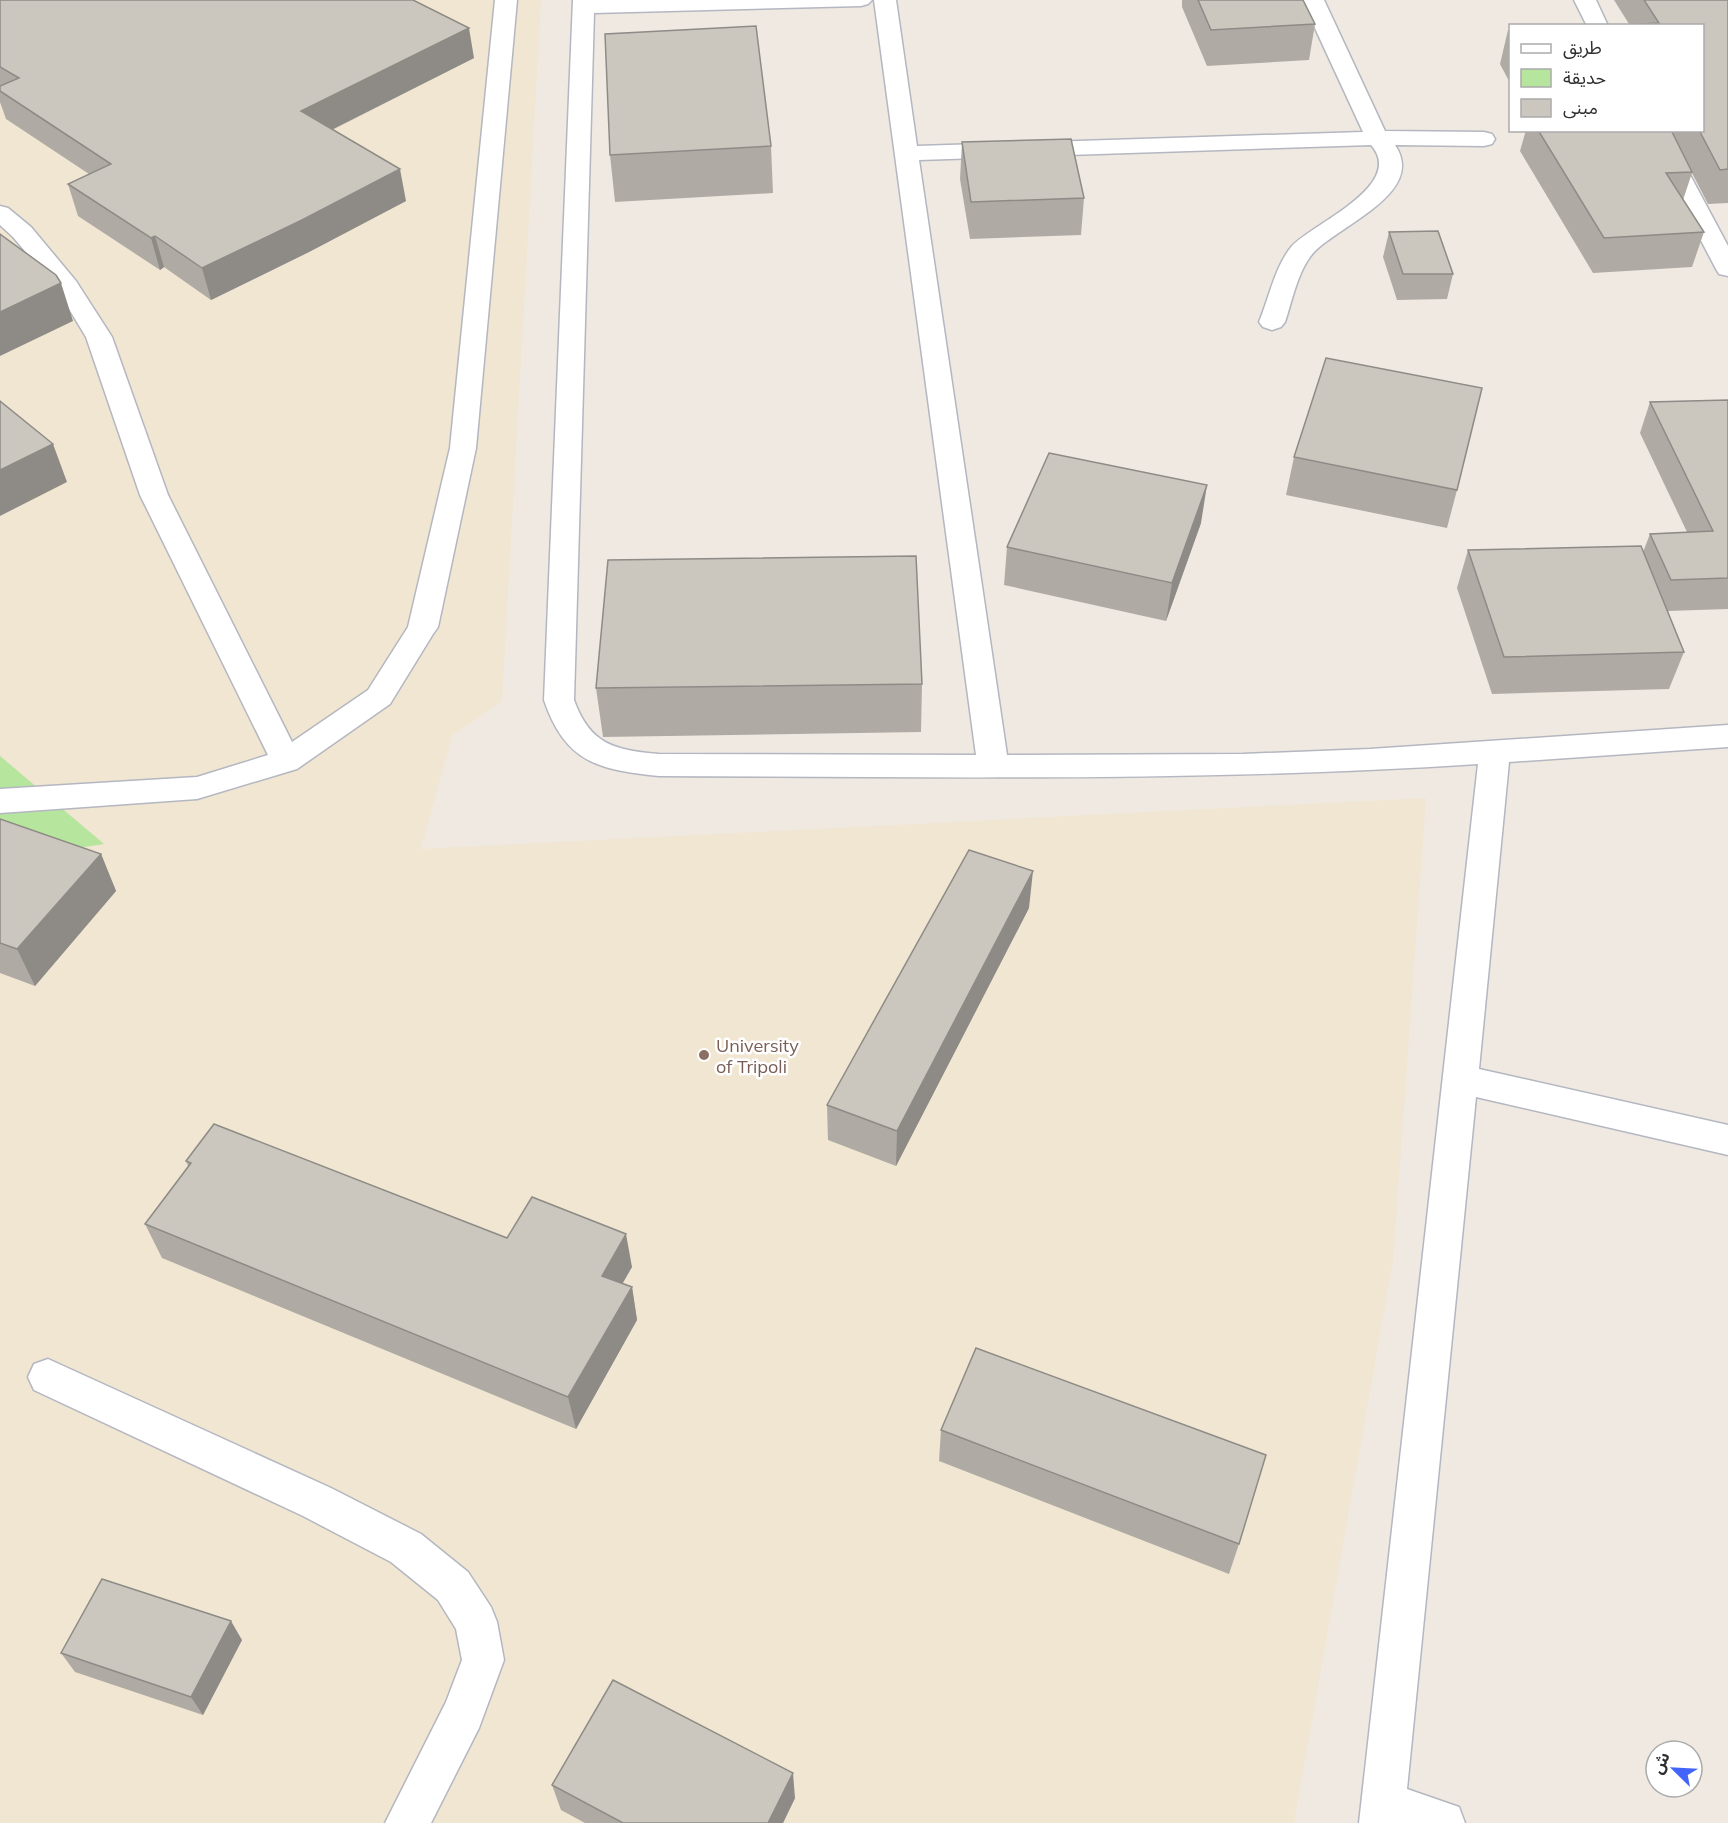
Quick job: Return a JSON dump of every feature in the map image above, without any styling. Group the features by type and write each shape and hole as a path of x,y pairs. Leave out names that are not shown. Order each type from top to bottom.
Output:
{"street":[{"path":"0,801 197,788 286,761 379,697 423,627 463,448 506,0"},
{"path":"861,0 583,4 558,700 564,721 578,740 600,754 628,763 993,767 1243,765 1494,752 1728,736"},
{"path":"885,0 993,767"},
{"path":"1272,322 1300,251 1357,212 1380,189 1389,171 1389,153 1377,138 1313,0"},
{"path":"1584,0 1597,24"},
{"path":"1655,132 1728,269"},
{"path":"906,153 1377,138 1484,139"},
{"path":"0,213 22,231 67,286 99,337 154,495 286,761"},
{"path":"1443,1823 1382,1814 1494,752"},
{"path":"1460,1079 1728,1140"},
{"path":"48,1377 317,1502 406,1548 453,1586 476,1622 483,1660 464,1713 407,1823"}],"shaded area":[{"name":"University of Tripoli","path":"0,0 541,0 502,701 452,736 421,849 1426,798 1393,1260 1294,1823 0,1823"}],"green space":[{"path":"0,756 104,844 0,860"}],"building":[{"path":"0,0 413,0 469,28 301,111 400,169 202,268 155,236 151,238 68,184 111,164 0,91 0,86 19,78 0,67"},
{"path":"1198,0 1303,0 1315,24 1211,30"},
{"path":"1644,0 1728,0 1728,169 1720,170 1700,132 1704,132 1704,24 1642,24 1659,23"},
{"path":"756,26 771,146 610,155 605,34"},
{"path":"1539,132 1672,132 1692,172 1666,173 1704,232 1604,238"},
{"path":"1071,139 1084,198 971,202 962,142"},
{"path":"1438,231 1453,274 1403,274 1389,232"},
{"path":"0,234 56,275 61,283 0,312"},
{"path":"1326,358 1482,388 1457,490 1294,457"},
{"path":"1728,400 1728,578 1671,580 1650,534 1713,531 1650,402"},
{"path":"0,401 53,444 0,470"},
{"path":"1049,453 1207,485 1172,583 1007,547"},
{"path":"1641,546 1684,652 1504,657 1468,550"},
{"path":"916,556 922,684 596,688 608,560"},
{"path":"0,819 101,854 17,949 0,943"},
{"path":"969,850 1033,871 897,1131 827,1105"},
{"path":"214,1124 507,1238 532,1197 626,1234 602,1276 632,1287 568,1397 145,1224 191,1163 186,1161"},
{"path":"976,1348 1266,1455 1239,1544 941,1430"},
{"path":"102,1579 231,1621 191,1697 61,1653"},
{"path":"613,1680 793,1773 768,1823 623,1823 552,1785"}],"place":[{"name":"University of Tripoli","path":"704,1055"}]}
